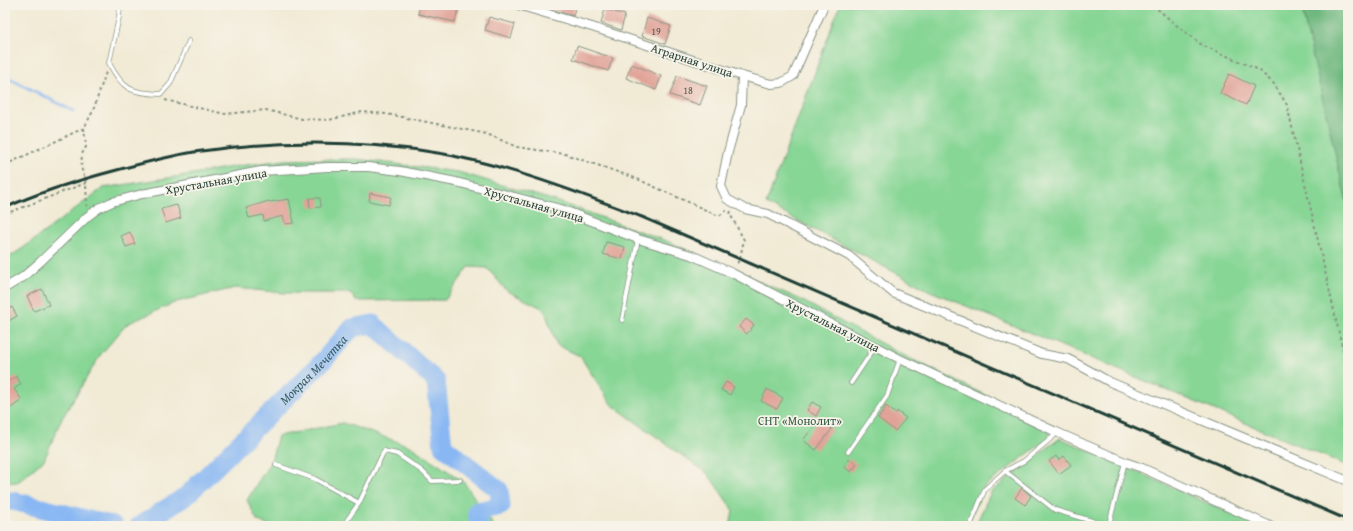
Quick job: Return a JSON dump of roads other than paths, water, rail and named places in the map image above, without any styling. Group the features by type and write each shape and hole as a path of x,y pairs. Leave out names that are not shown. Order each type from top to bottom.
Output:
{"street":[{"name":"Аграрная улица","path":"518,5 771,84 781,83 793,76 824,5"},
{"path":"742,76 741,105 721,186 727,199 745,209 768,214 849,256 893,293 1042,354 1068,358 1110,382 1348,481"},
{"name":"Хрустальная улица","path":"5,288 23,277 88,216 99,208 112,202 142,194 261,171 328,167 368,167 400,171 456,182 561,209 638,239 691,256 732,273 875,347 1054,431 1142,468 1270,526"}],"lane":[{"path":"120,5 119,17 109,63 116,77 128,89 143,94 161,94 170,84 190,40"},
{"path":"622,320 638,239"},
{"path":"851,383 875,347"},
{"path":"848,452 887,396 900,359"},
{"path":"970,526 985,489 1005,471 1024,461 1054,436 1054,431"},
{"path":"343,526 359,503 384,452 397,454 422,471 432,481 460,480"},
{"path":"1110,526 1110,520 1125,462"},
{"path":"276,465 315,479 359,503"},
{"path":"1005,471 1055,510 1092,521 1100,526"}],"waterway":[{"path":"5,76 73,111"},
{"name":"Мокрая Мечетка","path":"139,526 186,496 321,363 352,328 373,324 436,381 443,446 499,490 501,506 477,511 479,526"},
{"name":"Мокрая Мечетка","path":"5,501 13,501 114,526"}],"railway":[{"path":"5,208 46,191 146,162 194,152 225,148 256,145 319,143 351,144 413,149 476,161 539,179 642,217 1348,520"}],"park label":[{"name":"СНТ «Монолит»","path":"800,420"}]}
